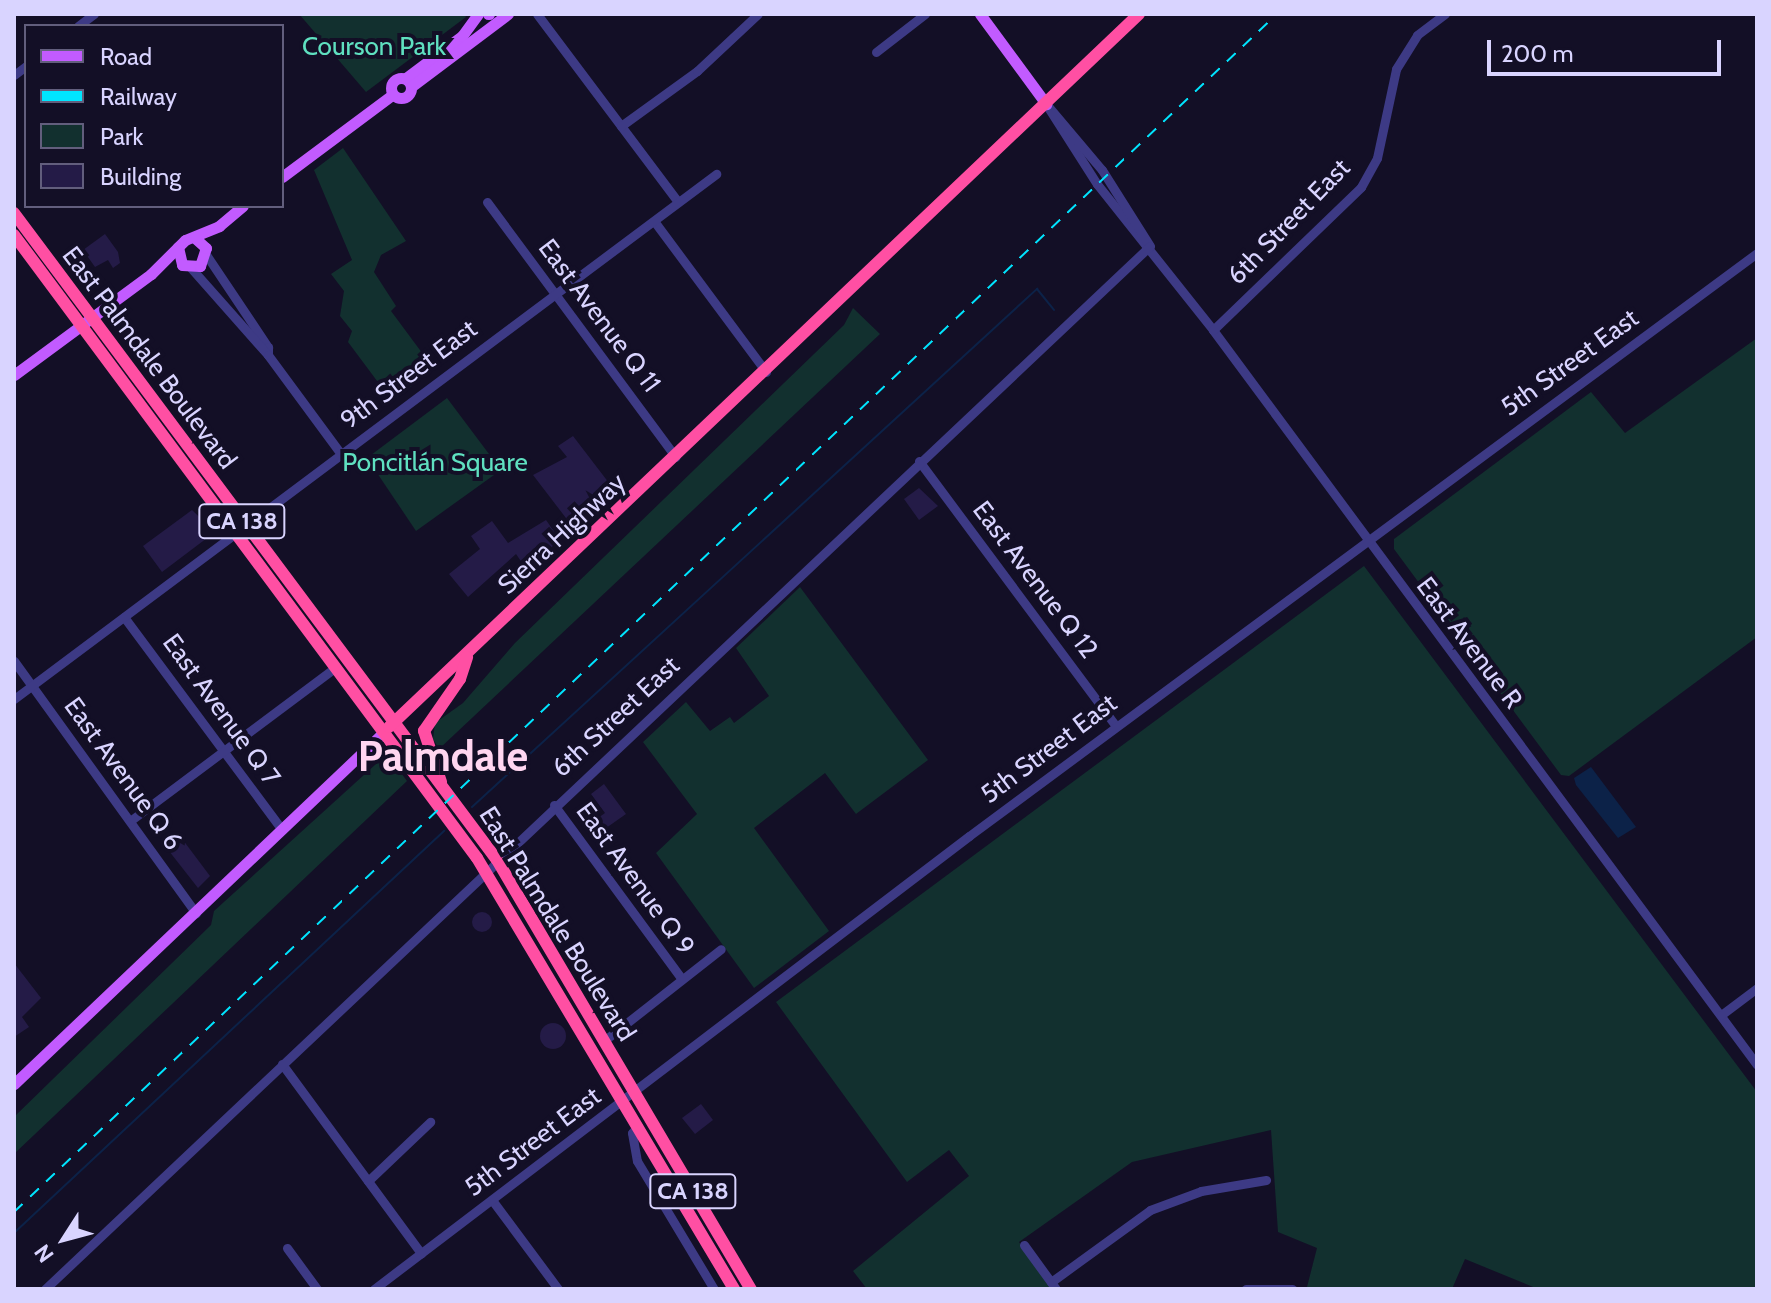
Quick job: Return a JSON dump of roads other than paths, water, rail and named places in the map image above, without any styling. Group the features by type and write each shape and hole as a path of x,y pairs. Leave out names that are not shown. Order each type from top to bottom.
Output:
{"highway":[{"name":"Sierra Highway","path":"389,727 766,372 1139,14"},
{"name":"East Palmdale Boulevard","path":"14,213 88,321 389,727 485,871 734,1289"},
{"name":"East Palmdale Boulevard","path":"14,235 88,321"},
{"name":"East Palmdale Boulevard","path":"241,529 336,667 441,785 497,860 751,1289"},
{"path":"441,785 424,731 460,679 467,655"}],"main road":[{"path":"284,176 392,95 392,84 409,82 481,18 493,27 508,14"},
{"name":"East Avenue R","path":"980,14 1046,104"},
{"path":"14,375 151,274 178,247 219,226 241,208"},
{"path":"151,274 187,267 206,252 219,226"},
{"path":"195,238 206,252"},
{"path":"178,247 187,267"},
{"name":"Sierra Highway","path":"14,1084 389,727"}],"street":[{"path":"537,14 678,202"},
{"path":"621,126 697,71 758,14"},
{"path":"876,52 925,14"},
{"name":"6th Street East","path":"1213,330 1361,187 1377,158 1396,69 1417,35 1445,14"},
{"name":"East Avenue R","path":"1046,104 1061,114 1144,227 1150,246 1757,1065"},
{"name":"9th Street East","path":"14,699 716,174"},
{"name":"East Avenue Q 11","path":"487,202 676,457"},
{"path":"654,221 766,372"},
{"name":"6th Street East","path":"45,1289 554,805 1150,246"},
{"path":"206,252 268,355 341,454"},
{"name":"5th Street East","path":"374,1289 1116,726 1757,253"},
{"path":"187,267 268,355"},
{"name":"East Avenue Q 12","path":"919,461 1116,726"},
{"name":"East Avenue Q 7","path":"124,617 282,830"},
{"name":"East Avenue Q 6","path":"14,661 196,913"},
{"path":"130,821 336,667"},
{"name":"East Avenue Q 9","path":"554,805 681,978"},
{"path":"605,1040 721,949"},
{"path":"1721,1015 1757,988"},
{"path":"282,1064 421,1253"},
{"path":"368,1181 430,1122"},
{"path":"638,1126 632,1133 637,1161 714,1289"},
{"path":"1024,1245 1053,1286 1150,1210 1201,1191 1266,1180"},
{"path":"492,1200 558,1289"},
{"path":"287,1248 317,1289"},
{"path":"1246,1289 1292,1289"}],"water":[{"path":"1591,767 1636,827 1618,838 1576,785 1574,778"}],"waterway":[{"path":"472,807 1037,289 1054,310"},
{"path":"14,1233 444,831"}],"railway":[{"path":"14,1212 1277,14"}],"district":[{"name":"Palmdale","path":"443,756"}],"park label":[{"name":"Courson Park","path":"374,47"},
{"name":"Poncitlán Square","path":"435,463"}]}
